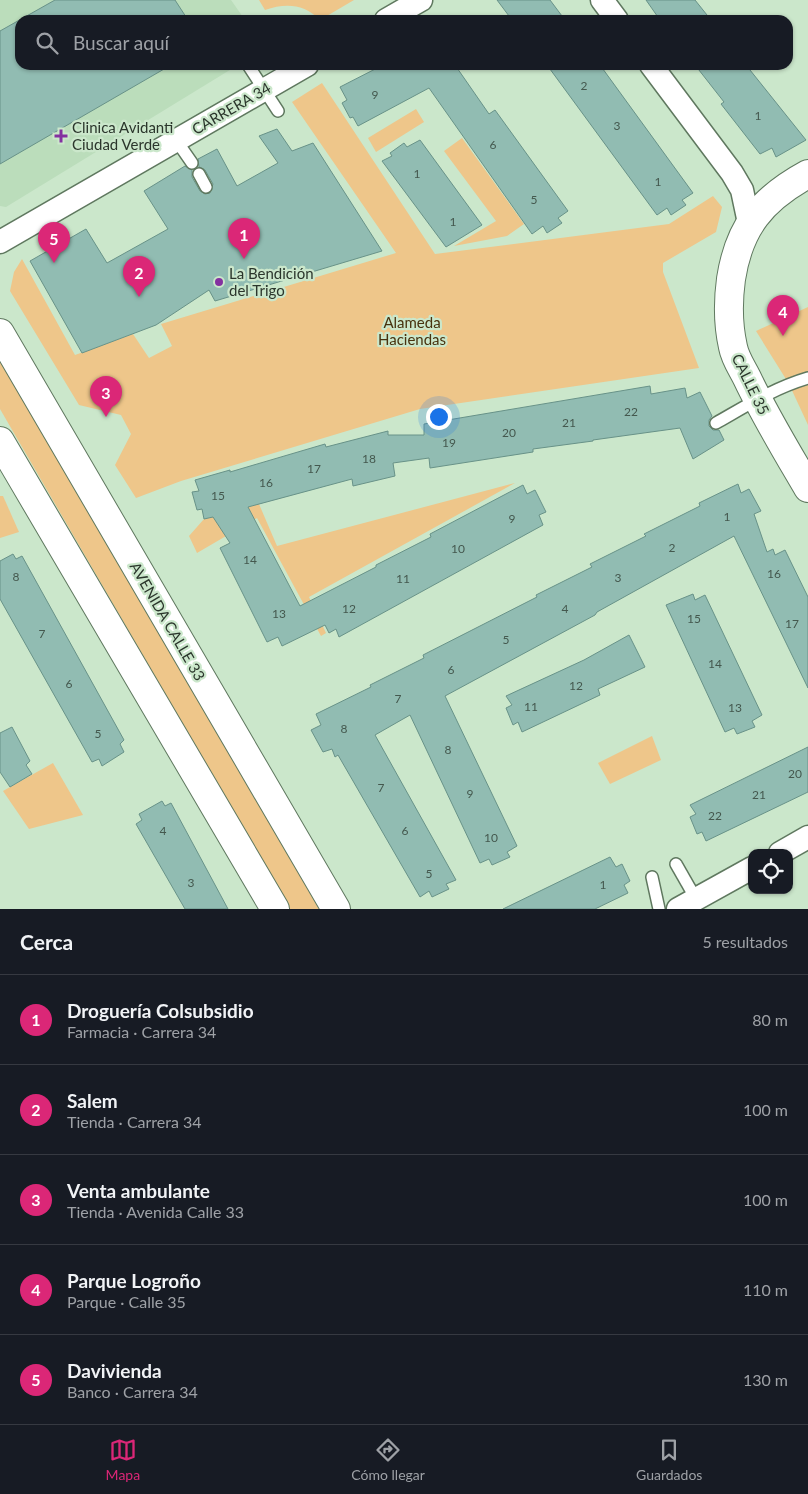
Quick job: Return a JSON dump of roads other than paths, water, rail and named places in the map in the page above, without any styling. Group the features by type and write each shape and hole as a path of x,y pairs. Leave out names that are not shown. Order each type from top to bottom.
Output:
{"main road":[{"name":"CALLE 35","path":"808,174 768,201 749,223 740,240 734,260 729,318 733,349 756,398 808,488"},
{"name":"AVENIDA CALLE 33","path":"0,333 336,909"},
{"path":"0,441 274,909"}],"street":[{"path":"395,15 421,0"},
{"path":"602,0 613,15"},
{"name":"CARRERA 34","path":"0,242 298,70"},
{"path":"655,70 732,173 742,190 749,223"},
{"path":"787,849 808,837"},
{"path":"687,904 748,870"}],"lane":[{"path":"251,70 278,111"},
{"path":"176,140 192,162"},
{"path":"199,174 206,187"},
{"path":"716,423 756,398 808,378"},
{"path":"676,864 687,904"},
{"path":"652,877 659,909"}],"place":[{"name":"Clinica Avidanti Ciudad Verde","path":"61,136"},
{"name":"Droguería Colsubsidio","path":"244,259"},
{"name":"Davivienda","path":"54,263"},
{"name":"La Bendición del Trigo","path":"219,282"},
{"name":"Salem","path":"139,297"},
{"name":"Parque Logroño","path":"783,336"},
{"name":"Venta ambulante","path":"106,417"}],"park label":[{"name":"Alameda Haciendas","path":"412,330"}]}
